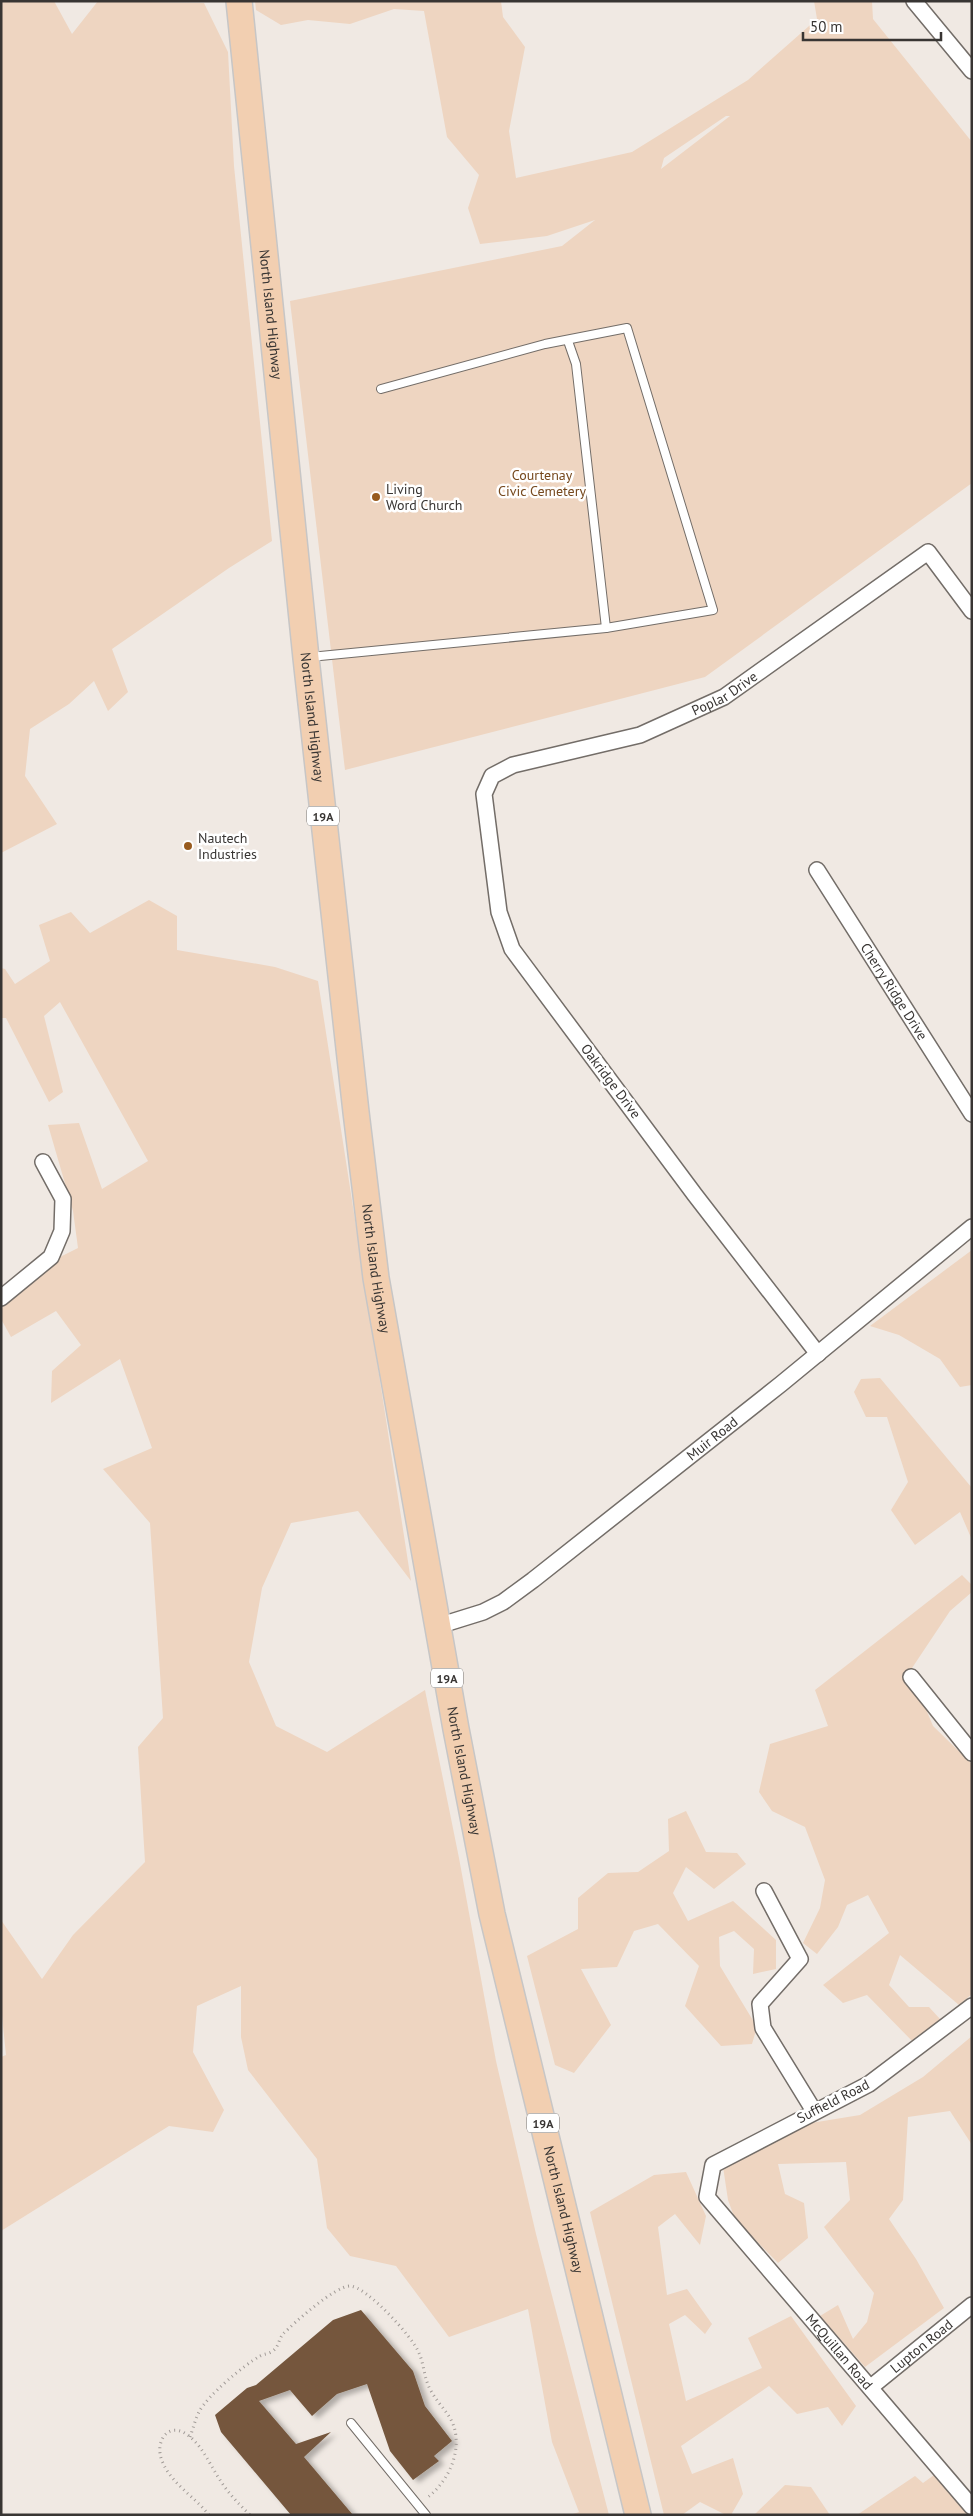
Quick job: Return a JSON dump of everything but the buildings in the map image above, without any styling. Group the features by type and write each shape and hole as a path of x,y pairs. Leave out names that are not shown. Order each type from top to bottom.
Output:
{"main road":[{"name":"North Island Highway","path":"239,1 306,658 354,1102 376,1278 492,1914 638,2515"}],"street":[{"path":"914,1 972,71"},
{"name":"Poplar Drive","path":"492,776 513,765 640,735 724,697 928,552 972,612"},
{"name":"Oakridge Drive","path":"492,776 484,794 499,912 512,949 695,1195 818,1354"},
{"name":"Cherry Ridge Drive","path":"817,870 972,1114"},
{"path":"1,1298 52,1257 62,1231 63,1199 43,1162"},
{"name":"Muir Road","path":"438,1626 484,1612 503,1602 818,1354 972,1227"},
{"path":"910,1677 972,1754"},
{"path":"764,1891 800,1959 760,2004 763,2028 814,2111"},
{"name":"Suffield Road","path":"707,2197 713,2165 869,2084 972,2006"},
{"name":"McQuillan Road","path":"707,2197 972,2507"},
{"name":"Lupton Road","path":"871,2387 972,2305"}],"lane":[{"path":"306,658 606,628 713,610 627,328 545,344 381,389"},
{"path":"568,341 576,364 606,628"},
{"path":"351,2423 426,2515"}],"path":[{"path":"190,2437 199,2412 217,2390 260,2356 277,2347 283,2334 333,2292 350,2286 360,2288 380,2305 414,2344 419,2353 430,2390 450,2415 454,2424 456,2448 450,2469 439,2488 418,2505"},
{"path":"209,2515 168,2472 160,2453 160,2440 171,2431 178,2430 197,2442 229,2493 250,2515"}],"green space":[{"path":"1,1 54,1 72,34 98,1 204,3 228,52 234,166 272,541 229,568 112,649 128,692 108,711 94,681 69,704 30,729 25,776 57,824 1,853"},
{"name":"Courtenay Civic Cemetery","path":"255,1 501,1 503,17 525,47 509,131 516,178 632,152 748,80 817,19 814,1 872,1 873,19 972,142 972,483 705,677 345,770 290,301 562,246 595,220 547,236 480,244 468,208 479,175 447,137 424,11 394,9 350,24 308,20 281,25 256,10","holes":["726,116 730,116 661,169 664,158"]},
{"path":"149,900 177,916 177,950 275,967 318,981 411,1581 358,1511 291,1523 262,1588 249,1662 276,1726 327,1752 425,1690 459,1858 496,2061 536,2234 609,2515 570,2515 579,2512 552,2442 528,2309 449,2337 396,2266 350,2256 327,2228 317,2159 248,2070 241,2037 241,1986 197,2006 193,2052 224,2110 213,2132 169,2126 1,2231 1,2057 6,2055 1,2006 1,1920 42,1979 73,1935 145,1862 138,1747 163,1718 150,1523 103,1469 152,1448 120,1359 51,1403 52,1371 81,1345 56,1311 11,1337 1,1319 1,1307 46,1264 78,1248 73,1211 48,1125 79,1123 102,1189 148,1161 60,1002 44,1016 63,1092 49,1102 6,1018 1,1018 1,968 5,969 15,984 50,961 39,925 71,912 90,933"},
{"path":"972,1250 972,1385 960,1387 940,1359 899,1335 870,1326"},
{"path":"880,1378 972,1488 972,1540 960,1512 915,1545 891,1510 908,1482 887,1417 866,1417 854,1392 861,1379"},
{"path":"962,1575 972,1585 972,1592 950,1611 910,1671 933,1726 972,1764 972,1994 959,2005 900,1955 889,1985 909,2007 929,2007 940,2019 915,2044 867,1995 843,2003 823,1985 889,1933 868,1895 847,1905 838,1927 817,1954 803,1943 820,1908 825,1880 805,1827 772,1811 759,1792 770,1744 828,1726 815,1690"},
{"path":"686,1811 706,1852 737,1853 746,1864 714,1889 686,1867 673,1893 688,1921 733,1901 776,1940 776,1969 753,1974 754,1949 734,1931 719,1937 720,1966 757,2027 752,2044 721,2046 685,2006 699,1966 658,1924 634,1931 617,1967 581,1969 611,2025 574,2073 555,2065 527,1956 578,1929 578,1898 608,1873 638,1872 669,1851 668,1819"},
{"path":"972,2036 972,2145 950,2111 908,2117 903,2200 889,2219 916,2259 944,2308 865,2367 820,2316 838,2305 853,2339 867,2322 874,2293 824,2227 850,2200 846,2162 778,2164 785,2194 804,2203 808,2238 778,2263 735,2219 728,2200 722,2160 811,2123 860,2115 923,2077"},
{"path":"686,2172 706,2216 700,2245 675,2214 658,2227 667,2295 687,2289 712,2324 705,2334 685,2315 669,2324 686,2401 762,2368 748,2338 791,2316 856,2406 842,2426 828,2407 797,2414 769,2386 681,2446 692,2474 733,2458 743,2494 731,2515 726,2515 700,2502 682,2515 664,2515 590,2212 654,2175"},
{"path":"941,2470 972,2507 972,2515 857,2515 915,2476 923,2483"},
{"path":"785,2485 811,2487 830,2515 754,2515"}],"place":[{"name":"Living Word Church","path":"376,497"},
{"name":"Nautech Industries","path":"188,846"}]}
